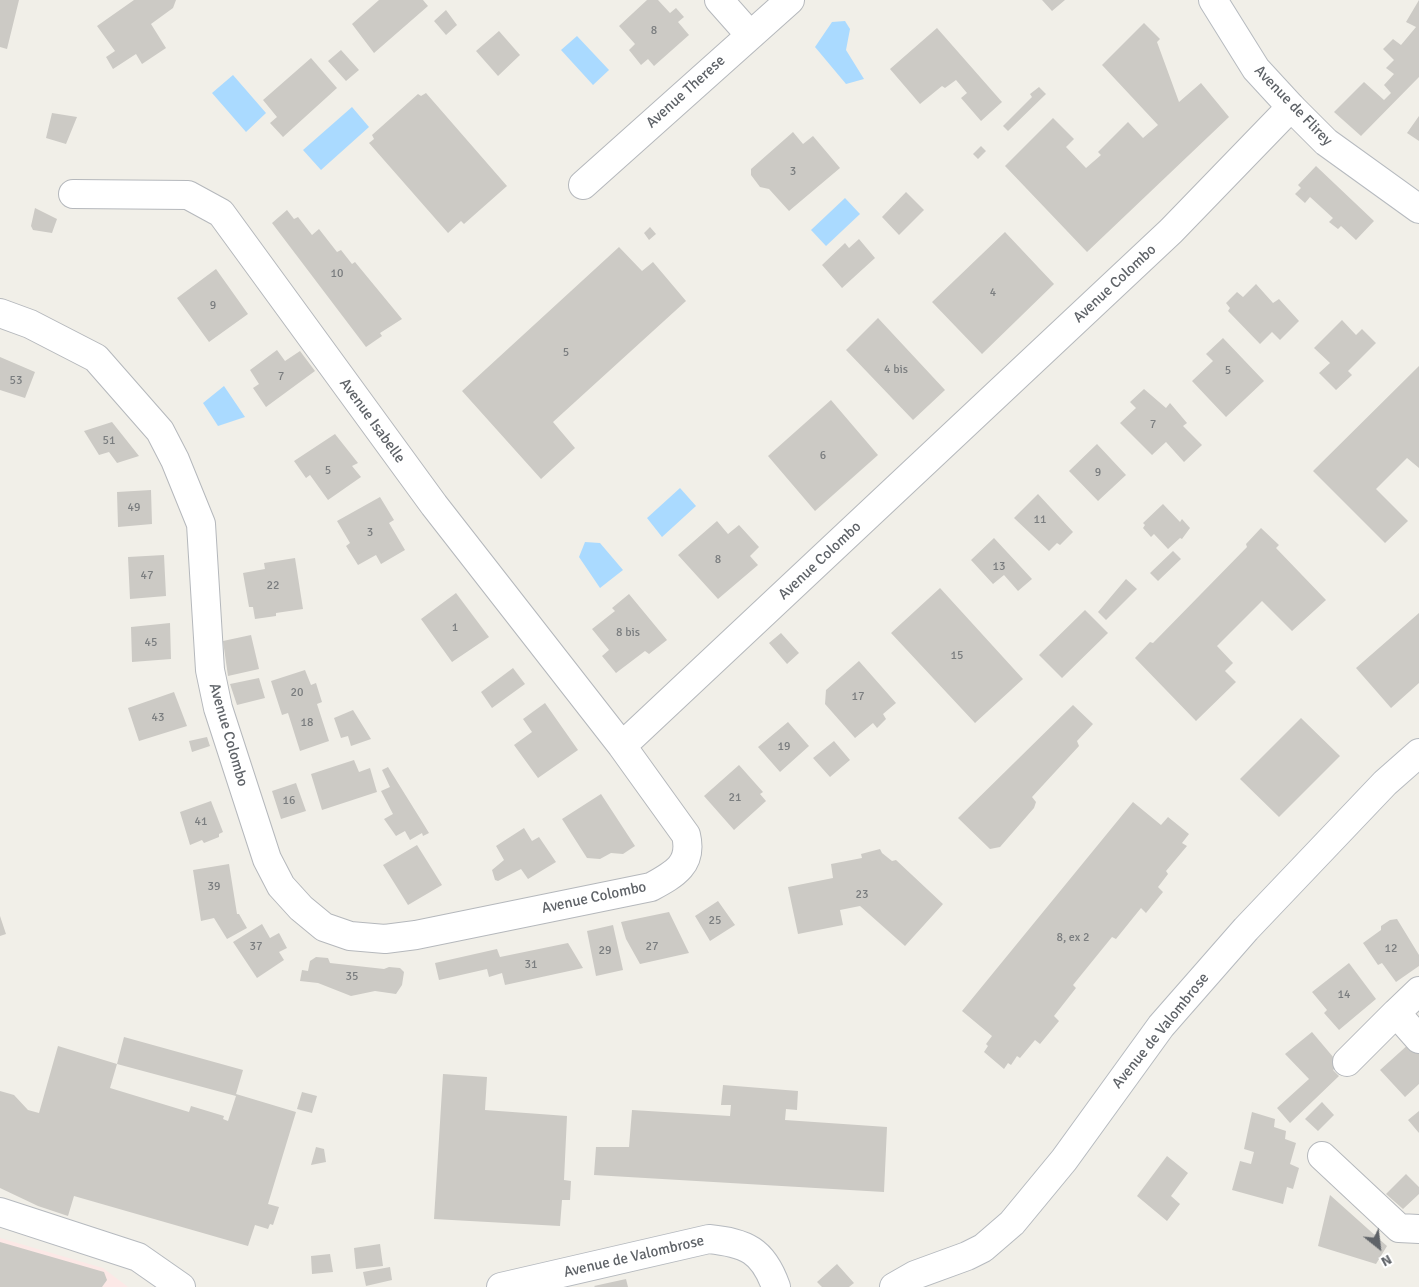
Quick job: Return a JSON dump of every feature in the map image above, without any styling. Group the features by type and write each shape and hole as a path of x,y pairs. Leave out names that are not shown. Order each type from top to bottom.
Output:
{"street":[{"path":"719,0 750,35"},
{"name":"Avenue Therese","path":"582,185 790,0"},
{"name":"Avenue de Flirey","path":"1213,0 1256,69 1291,107 1326,142 1419,209"},
{"name":"Avenue Colombo","path":"0,313 30,324 96,358 160,431 172,452 189,490 201,524 210,670 228,744 267,860 281,886 301,908 324,927 350,936 385,939 416,935 651,887 672,876 683,864 689,848 686,835 622,746 1171,231 1291,107"},
{"name":"Avenue Isabelle","path":"73,194 188,195 221,213 434,505 622,746"},
{"name":"Avenue de Valombrose","path":"894,1287 915,1275 967,1256 983,1248 1012,1223 1064,1160 1161,1026 1279,894 1385,783 1419,753"},
{"path":"1347,1062 1419,991"},
{"path":"1396,1013 1419,1038"},
{"path":"1322,1156 1399,1228 1419,1229"},
{"path":"0,1212 138,1257 181,1287"},
{"name":"Avenue de Valombrose","path":"500,1287 709,1239 734,1242 753,1250 770,1269 776,1287"}],"shaded area":[{"path":"0,1238 103,1268 128,1287 0,1287"}],"water":[{"path":"845,21 850,29 846,50 864,79 846,84 815,47 832,22"},
{"path":"577,36 609,70 593,85 561,50"},
{"path":"233,75 266,113 246,132 212,93"},
{"path":"352,107 369,127 321,170 303,150"},
{"path":"845,198 860,214 826,246 811,230"},
{"path":"224,386 245,417 218,426 203,403"},
{"path":"680,488 696,506 662,537 647,518"},
{"path":"585,542 600,543 623,570 600,588 579,557"}],"building":[{"path":"0,0 19,0 7,49 0,47"},
{"path":"134,0 176,0 173,8 151,24 166,48 142,64 136,54 113,69 106,57 115,51 97,26"},
{"path":"379,0 423,0 428,6 374,53 352,24"},
{"path":"647,0 658,0 670,13 676,8 684,17 678,22 689,35 654,66 648,59 641,65 629,50 635,44 619,26"},
{"path":"1042,0 1065,0 1052,11"},
{"path":"1419,0 1419,77 1361,136 1334,112 1364,82 1384,100 1391,93 1384,85 1394,74 1386,68 1394,60 1383,49 1393,39 1401,45 1416,27 1406,22"},
{"path":"446,10 457,25 446,35 434,21"},
{"path":"1144,23 1160,39 1157,42 1179,102 1201,83 1229,117 1087,252 1005,166 1053,118 1074,139 1066,147 1086,168 1101,155 1098,152 1128,122 1143,138 1158,125 1102,65"},
{"path":"937,28 1002,102 981,121 961,98 967,93 956,80 945,88 942,86 920,104 890,69"},
{"path":"499,31 520,55 498,76 476,51"},
{"path":"341,50 359,70 346,81 328,61"},
{"path":"311,58 337,88 283,137 270,123 277,117 263,100"},
{"path":"1039,87 1046,94 1008,131 1003,126 1032,97 1030,94"},
{"path":"426,93 507,186 464,224 461,221 448,233 369,143 374,139 372,135 418,94 421,96"},
{"path":"52,113 77,117 66,144 46,138"},
{"path":"1419,116 1419,141 1407,133"},
{"path":"793,132 803,144 813,136 840,168 789,211 769,189 760,187 751,175 751,169"},
{"path":"981,146 986,151 978,159 973,154"},
{"path":"1316,166 1374,221 1356,240 1341,226 1338,229 1329,222 1333,218 1310,197 1305,203 1295,194 1301,188 1298,185"},
{"path":"906,192 924,210 899,235 882,217"},
{"path":"35,208 57,219 52,233 33,230 31,226"},
{"path":"287,210 294,219 298,217 312,235 319,229 337,252 341,250 352,264 355,262 402,319 380,333 382,336 366,347 272,223"},
{"path":"650,227 656,234 649,240 644,233"},
{"path":"1005,232 1054,284 982,354 932,302"},
{"path":"859,239 875,258 842,288 822,265 845,243 849,248"},
{"path":"619,247 642,271 653,262 686,301 553,422 575,448 541,479 462,391"},
{"path":"216,269 248,314 209,342 177,298"},
{"path":"1256,284 1273,303 1279,299 1299,321 1280,340 1272,332 1260,344 1228,311 1230,308 1226,303 1237,292 1243,297"},
{"path":"878,318 945,390 913,420 846,350"},
{"path":"1342,320 1356,335 1362,329 1376,343 1348,371 1352,375 1336,390 1319,373 1330,363 1314,348"},
{"path":"1223,338 1264,381 1226,417 1192,381 1213,361 1206,354"},
{"path":"277,350 285,361 300,351 315,371 266,407 253,388 259,384 250,370"},
{"path":"0,357 35,372 25,398 0,390"},
{"path":"1419,366 1419,468 1407,458 1376,489 1408,521 1385,543 1313,471"},
{"path":"1144,389 1166,408 1170,403 1187,423 1183,426 1202,445 1184,462 1166,442 1152,455 1120,423 1136,408 1130,402"},
{"path":"831,400 878,455 815,511 768,456"},
{"path":"112,422 139,456 117,463 109,452 99,455 84,431"},
{"path":"335,434 358,463 352,466 361,477 328,500 310,475 306,478 294,461"},
{"path":"1097,444 1126,475 1098,501 1069,471"},
{"path":"151,490 152,524 118,527 117,492"},
{"path":"1038,494 1073,532 1060,545 1057,543 1049,551 1014,518"},
{"path":"380,497 394,520 389,523 405,550 381,564 376,555 358,565 346,546 350,543 337,521"},
{"path":"1163,504 1180,522 1182,519 1190,528 1182,539 1180,538 1168,549 1154,534 1151,537 1143,528 1145,525 1143,523"},
{"path":"717,521 728,534 739,525 759,547 750,556 758,565 718,599 678,555"},
{"path":"1261,528 1279,545 1276,548 1326,600 1292,631 1262,601 1217,646 1233,663 1225,671 1236,682 1196,721 1135,658 1150,642 1153,643 1247,547 1246,544"},
{"path":"994,538 1032,579 1018,591 1004,575 993,584 971,560"},
{"path":"1173,551 1181,559 1158,581 1150,573"},
{"path":"164,555 166,596 130,599 128,557"},
{"path":"295,558 303,609 276,613 276,616 255,619 253,607 249,607 243,573 265,569 264,563"},
{"path":"1126,579 1137,589 1106,620 1098,612"},
{"path":"940,588 1023,679 975,723 891,633"},
{"path":"456,593 489,637 452,662 421,619"},
{"path":"629,594 667,640 649,654 645,651 616,673 602,656 609,650 592,629 615,611 612,608"},
{"path":"1085,610 1108,633 1062,678 1039,655"},
{"path":"1419,613 1419,683 1391,708 1356,668"},
{"path":"170,623 171,659 132,662 131,627"},
{"path":"781,633 799,653 787,664 769,643"},
{"path":"251,635 259,669 228,676 223,641"},
{"path":"859,661 896,703 883,714 886,719 877,728 873,723 855,738 825,704 826,690"},
{"path":"513,668 525,684 492,708 481,692"},
{"path":"305,670 311,685 316,683 322,702 317,704 329,741 300,751 288,713 282,715 271,681"},
{"path":"259,678 265,698 237,705 230,684"},
{"path":"174,692 187,726 139,741 128,708"},
{"path":"545,703 578,750 538,778 514,745 532,732 523,719"},
{"path":"1073,705 1093,724 1077,741 1079,746 1032,797 1036,802 1034,808 1000,847 990,849 958,818"},
{"path":"353,710 371,739 351,746 348,736 341,738 334,718"},
{"path":"1301,718 1340,756 1279,817 1240,779"},
{"path":"788,722 809,746 780,772 758,747"},
{"path":"207,737 210,746 192,752 189,741"},
{"path":"834,741 850,760 830,777 813,758"},
{"path":"354,760 359,772 370,768 377,792 322,810 311,774"},
{"path":"739,765 763,792 760,794 766,801 734,830 704,796"},
{"path":"388,767 429,833 423,836 422,833 410,840 405,831 396,836 384,819 393,814 381,791 390,787 382,770"},
{"path":"296,783 306,811 281,819 272,791"},
{"path":"601,794 635,846 623,854 611,853 600,859 587,858 562,819"},
{"path":"211,801 223,832 219,834 219,837 204,843 202,840 190,845 180,812"},
{"path":"1133,802 1161,825 1168,817 1189,834 1182,843 1187,846 1166,871 1168,874 1158,887 1163,892 1146,913 1141,908 1116,939 1112,937 1073,985 1076,988 1054,1016 1059,1021 1040,1044 1035,1040 1020,1058 1017,1056 1011,1065 1008,1063 1004,1069 984,1052 988,1046 986,1044 992,1036 962,1011"},
{"path":"524,828 532,841 539,837 556,862 528,879 521,869 498,881 495,880 492,870 504,860 496,846"},
{"path":"417,845 442,885 408,905 383,865"},
{"path":"880,849 892,861 896,860 943,904 905,946 860,906 840,910 843,925 798,934 788,887 833,878 831,864 862,858 861,854"},
{"path":"229,864 237,914 239,914 247,928 227,939 214,918 201,921 193,870"},
{"path":"718,901 735,925 710,941 695,916"},
{"path":"669,912 689,953 640,964 626,939 621,922"},
{"path":"0,916 6,934 0,936"},
{"path":"1397,919 1419,955 1419,966 1396,982 1382,963 1378,965 1363,943 1381,930 1381,926 1390,920"},
{"path":"262,924 270,938 279,933 287,948 279,952 284,960 257,978 233,942"},
{"path":"613,925 623,970 596,976 587,931"},
{"path":"568,943 583,968 505,985 502,973 489,977 487,969 439,980 435,963 497,949 500,957"},
{"path":"316,957 328,958 330,963 384,969 389,967 400,968 404,972 402,985 396,994 375,991 351,996 318,983 300,981 302,970 308,971 310,961"},
{"path":"1349,963 1376,999 1339,1030 1324,1013 1327,1010 1312,992"},
{"path":"1312,1032 1339,1064 1333,1070 1339,1076 1290,1123 1277,1108 1309,1079 1285,1054"},
{"path":"124,1037 243,1070 236,1094 296,1112 268,1204 279,1207 273,1225 270,1224 268,1229 255,1225 248,1246 74,1196 68,1216 38,1206 0,1188 0,1091 14,1095 28,1110 39,1113 58,1046 117,1064","holes":["117,1064 236,1096 228,1121 223,1119 224,1116 191,1106 189,1112 110,1088"]},
{"path":"1410,1043 1419,1052 1419,1084 1405,1097 1380,1070"},
{"path":"443,1074 487,1077 485,1110 567,1116 564,1180 571,1181 570,1200 562,1200 560,1226 434,1219"},
{"path":"723,1085 798,1091 797,1110 786,1109 785,1120 887,1127 884,1192 594,1175 596,1147 629,1147 632,1110 730,1116 731,1105 721,1105"},
{"path":"302,1092 317,1096 312,1113 297,1109"},
{"path":"1322,1102 1334,1115 1318,1131 1305,1119"},
{"path":"1419,1111 1419,1133 1408,1120"},
{"path":"1252,1112 1275,1119 1274,1127 1286,1131 1285,1139 1296,1143 1290,1164 1299,1168 1293,1189 1287,1187 1283,1204 1232,1190 1240,1161 1251,1164 1254,1152 1244,1149"},
{"path":"316,1147 324,1149 326,1162 311,1165"},
{"path":"1167,1156 1188,1173 1171,1196 1180,1204 1167,1221 1137,1196"},
{"path":"1406,1174 1419,1187 1419,1194 1403,1209 1386,1194"},
{"path":"1330,1195 1387,1246 1376,1264 1318,1246"},
{"path":"0,1242 104,1272 107,1280 102,1287 0,1287"},
{"path":"380,1244 383,1266 356,1269 354,1248"},
{"path":"330,1254 333,1272 312,1274 311,1256"},
{"path":"837,1264 854,1283 849,1287 822,1287 817,1282"},
{"path":"390,1267 392,1280 366,1286 363,1272"},
{"path":"626,1279 628,1287 594,1286"}]}
